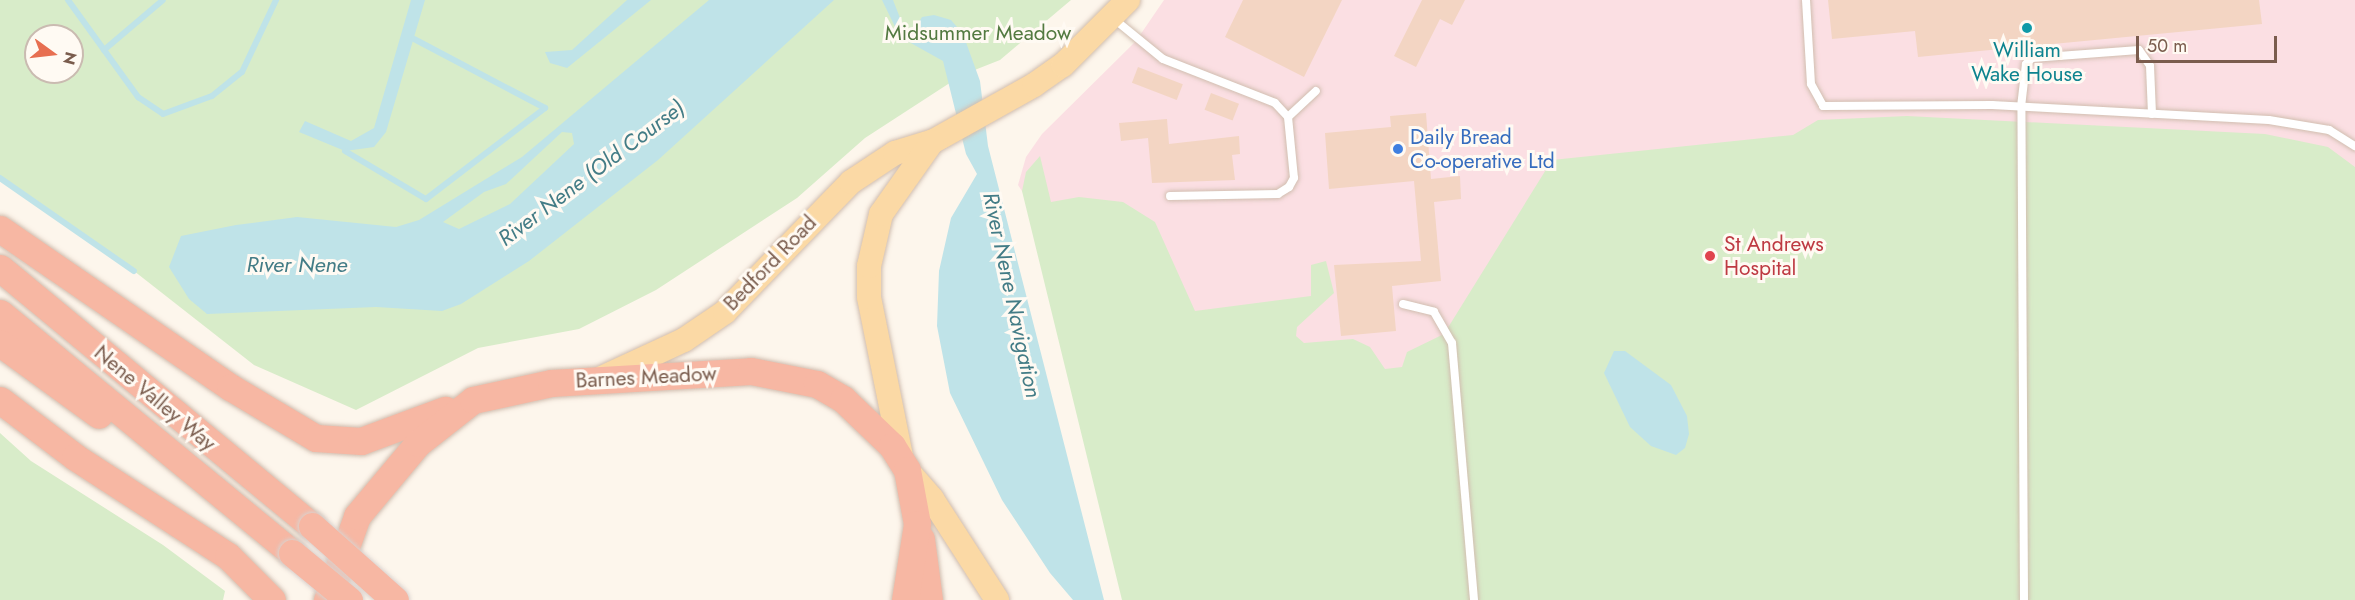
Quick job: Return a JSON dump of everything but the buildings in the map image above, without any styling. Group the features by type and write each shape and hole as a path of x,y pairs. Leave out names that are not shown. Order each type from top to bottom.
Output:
{"highway":[{"path":"0,229 230,387 316,438 361,441 473,400"},
{"name":"Nene Valley Way","path":"0,268 312,526 395,600"},
{"name":"Nene Valley Way","path":"0,313 177,462 349,600"},
{"path":"0,343 96,413 177,462"},
{"name":"Barnes Meadow","path":"327,600 357,516 418,443 473,400 519,387 602,378 783,375 843,399 904,465"},
{"path":"0,400 75,457 228,556 272,600"},
{"path":"904,465 928,564 929,600"},
{"path":"905,600 917,524"}],"main road":[{"name":"Bedford Road","path":"602,378 684,340 724,312 851,182 895,153 940,137 995,109 1063,65 1121,9"},
{"name":"Bedford Road","path":"904,465 869,297 869,266 881,214 940,137"},
{"path":"904,465 932,499 997,600"}],"lane":[{"path":"1806,0 1811,84 1823,106 2021,107 2306,124 2352,143 2355,132"},
{"path":"1121,9 1163,59 1275,103 1288,117 1294,178 1278,194 1232,193 1170,196"},
{"path":"2024,600 2021,107 2026,64 2032,58 2139,50 2151,66 2152,114"},
{"path":"1288,117 1316,91"},
{"path":"1403,304 1434,312 1452,343 1474,600"}],"shaded area":[{"name":"St Andrews Hospital","path":"1164,0 2355,0 2355,600 1127,353 1018,185 1026,157 1042,134 1136,41"}],"green space":[{"name":"Midsummer Meadow","path":"0,0 1071,0 1000,60 962,75 865,138 797,198 656,290 579,329 478,348 356,410 254,365 134,271 0,179"},
{"name":"St Andrews Hospital","path":"1907,116 2265,134 2328,147 2355,167 2355,600 1122,600 1022,191 1026,172 1040,156 1051,202 1079,197 1123,202 1155,222 1195,311 1311,296 1311,265 1326,261 1334,293 1297,327 1296,336 1304,343 1353,339 1370,347 1385,369 1402,367 1407,352 1444,334 1552,160 1793,135 1818,120"},
{"path":"0,433 31,461 163,545 225,591 223,600 0,600"}],"water":[{"path":"411,0 425,0 386,132 374,147 345,151 299,132 305,121 351,141 374,128"},
{"path":"627,0 651,0 567,68 550,63 545,52 572,50"},
{"name":"River Nene","path":"709,0 834,0 658,160 529,261 461,304 442,311 376,307 207,314 189,299 169,267 181,236 236,225 297,217 396,227 419,220 522,157","holes":["562,132 572,133 574,144 510,204 459,229 443,222 484,192 506,184"]},
{"name":"River Nene Navigation","path":"882,0 893,0 904,28 912,33 922,17 934,15 951,20 963,34 980,81 988,146 1104,600 1073,600 1050,573 1002,500 950,393 937,326 939,271 951,218 977,174 966,154 943,61 900,37"},
{"path":"1614,351 1625,351 1671,385 1687,416 1689,434 1685,448 1676,455 1651,446 1630,427 1604,373"}],"waterway":[{"path":"68,0 138,97 163,114 212,96 242,72 276,0"},
{"path":"104,50 163,0"},
{"path":"345,151 426,199 545,108 414,39"},
{"path":"0,178 134,271"}],"place":[{"name":"William Wake House","path":"2027,28"},
{"name":"Daily Bread Co-operative Ltd","path":"1398,149"},
{"name":"St Andrews Hospital","path":"1710,256"}],"water label":[{"name":"River Nene (Old Course)","path":"591,173"}]}
